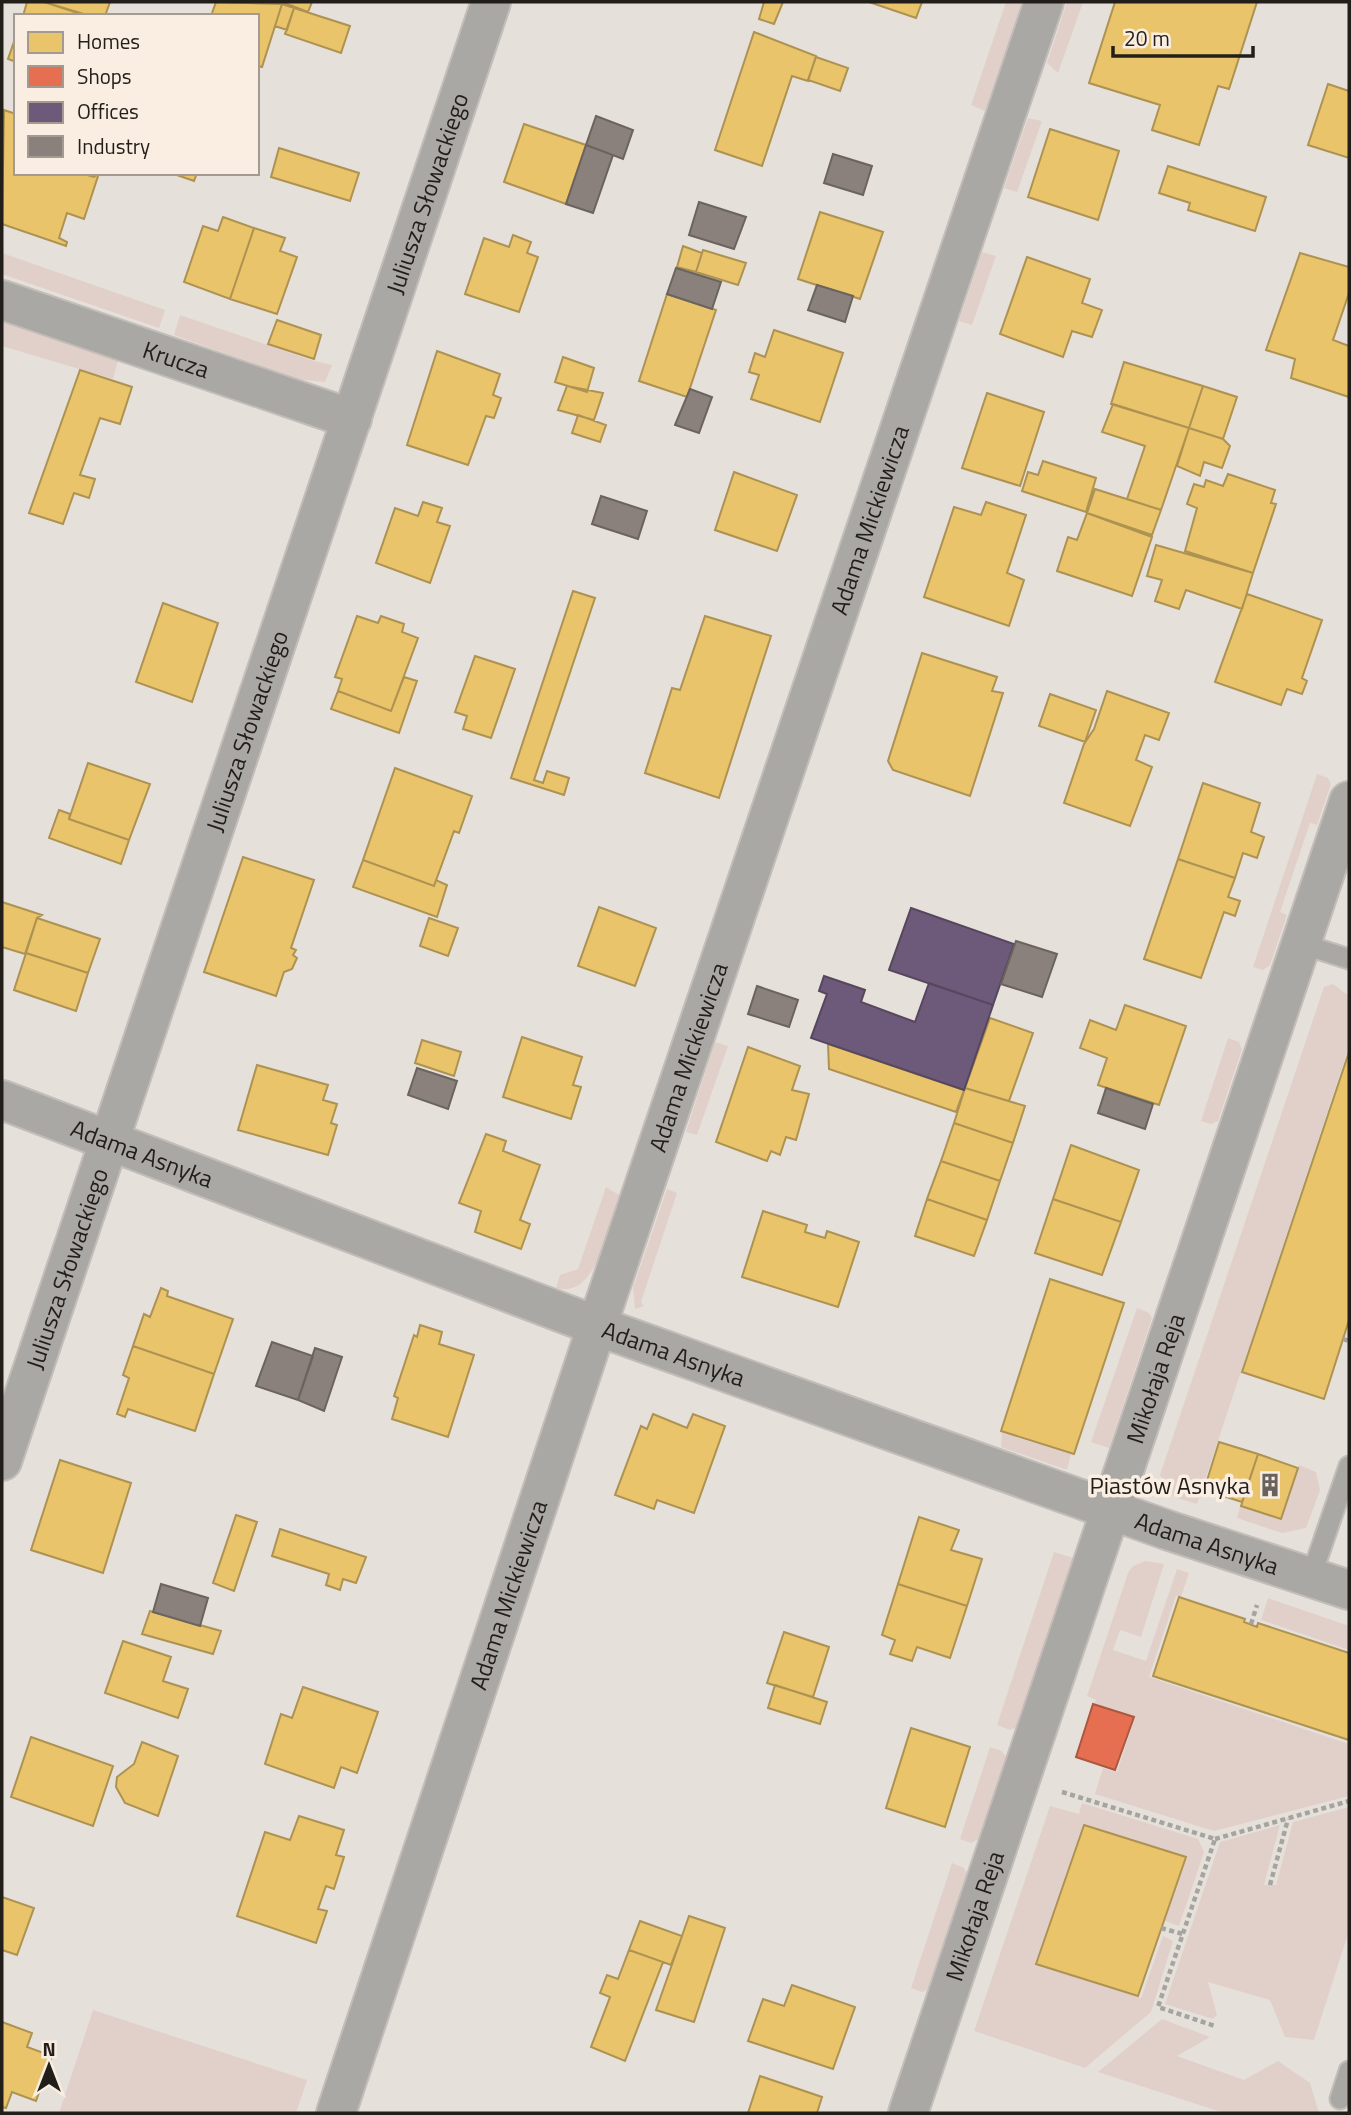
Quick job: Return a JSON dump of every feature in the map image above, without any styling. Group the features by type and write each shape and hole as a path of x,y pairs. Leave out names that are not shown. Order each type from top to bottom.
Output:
{"street":[{"name":"Juliusza Słowackiego","path":"2,1461 491,2"},
{"name":"Adama Mickiewicza","path":"336,2113 597,1326 1044,2"},
{"name":"Krucza","path":"2,299 352,419"},
{"name":"Mikołaja Reja","path":"908,2113 1112,1511 1299,943 1349,801"},
{"name":"Adama Asnyka","path":"2,1100 597,1326 1112,1511 1349,1590"}],"lane":[{"path":"1299,943 1349,959"},
{"path":"1311,1577 1349,1466"},
{"path":"1340,2099 1349,2071"}],"path":[{"path":"1343,1339 1349,1342"},
{"path":"1060,1792 1214,1839 1349,1801"},
{"path":"1270,1885 1288,1818"},
{"path":"1214,1839 1158,2007 1216,2026"},
{"path":"1161,1928 1183,1934"}],"shaded area":[{"path":"1006,2 1022,2 985,111 971,105"},
{"path":"1067,2 1083,2 1058,73 1047,63"},
{"path":"1028,118 1042,121 1017,192 1004,188"},
{"path":"982,252 996,256 972,325 959,321"},
{"path":"2,253 165,310 159,328 2,274"},
{"path":"180,315 332,365 325,382 296,379 174,335"},
{"path":"2,318 119,357 113,379 2,346"},
{"path":"1317,774 1328,778 1331,784 1317,825 1310,823 1280,912 1287,915 1270,965 1263,970 1253,967"},
{"path":"1333,984 1349,996 1349,1047 1197,1504 1174,1497 1160,1475 1324,987"},
{"path":"1228,1038 1239,1042 1242,1049 1218,1121 1211,1124 1201,1121"},
{"path":"715,1042 728,1046 697,1135 686,1132"},
{"path":"606,1187 619,1195 599,1257 582,1283 570,1289 556,1288 560,1275 578,1269"},
{"path":"667,1189 677,1193 641,1302 644,1306 635,1309 633,1288"},
{"path":"1137,1308 1149,1313 1152,1318 1109,1448 1091,1442"},
{"path":"1002,1433 1071,1454 1067,1470 1001,1447"},
{"path":"1299,1465 1316,1472 1320,1490 1306,1528 1282,1533 1237,1518 1240,1507 1281,1520"},
{"path":"1054,1552 1073,1558 1017,1727 1010,1730 997,1725"},
{"path":"1146,1561 1164,1564 1141,1637 1120,1630 1113,1650 1146,1661 1177,1569 1189,1573 1181,1597 1176,1596 1149,1677 1349,1744 1349,1796 1214,1831 1095,1794 1103,1768 1117,1772 1135,1717 1094,1703 1096,1700 1087,1696 1128,1573 1133,1566"},
{"path":"1268,1598 1349,1626 1349,1650 1261,1620"},
{"path":"990,1747 1002,1751 1006,1757 978,1839 971,1843 960,1839"},
{"path":"1082,1803 1198,1839 1204,1852 1179,1926 1165,1921 1186,1857 1083,1824 1035,1964 1141,1998 1163,1936 1173,1941 1151,2012 1085,2068 974,2031 1050,1806 1079,1814"},
{"path":"1349,1807 1349,1931 1314,2040 1285,2037 1270,2000 1208,1982 1217,2015 1213,2019 1165,2004 1220,1842 1280,1825 1264,1885 1276,1885 1293,1822"},
{"path":"952,1863 964,1868 967,1874 928,1989 922,1992 911,1988"},
{"path":"93,2010 307,2080 296,2113 59,2113"},
{"path":"1162,2019 1210,2037 1177,2056 1244,2080 1278,2061 1310,2083 1319,2113 1224,2113 1098,2072"}],"building: Homes":[{"path":"27,2 44,2 84,14 24,14"},
{"path":"44,2 110,2 106,14 81,14"},
{"path":"216,2 282,4 262,67 259,66 259,14 212,14"},
{"path":"282,2 312,2 308,12"},
{"path":"764,2 783,2 774,24 759,19"},
{"path":"869,2 922,2 916,18"},
{"path":"1115,2 1257,2 1229,89 1218,86 1199,145 1152,130 1160,105 1089,83"},
{"path":"282,4 294,8 287,30 275,26"},
{"path":"294,8 350,26 341,53 285,34"},
{"path":"754,32 816,56 808,81 792,76 762,166 715,150"},
{"path":"14,42 14,61 8,59"},
{"path":"816,57 848,68 840,91 808,80"},
{"path":"1328,84 1349,91 1349,158 1308,145"},
{"path":"4,110 14,113 14,175 98,175 84,219 67,213 59,238 67,242 66,246 2,224"},
{"path":"524,124 586,145 566,204 504,182"},
{"path":"1050,129 1119,151 1098,220 1028,197"},
{"path":"279,148 359,173 350,201 271,177"},
{"path":"1168,166 1266,197 1255,231 1188,210 1190,203 1159,193"},
{"path":"177,175 196,175 194,181"},
{"path":"820,212 883,232 860,299 798,279"},
{"path":"223,217 254,228 230,299 184,282 203,226 218,231"},
{"path":"254,228 285,238 280,251 297,257 277,314 230,299"},
{"path":"513,235 531,242 527,253 538,257 519,312 465,294 484,238 509,247"},
{"path":"683,246 702,253 696,272 677,267"},
{"path":"703,250 746,263 738,285 696,272"},
{"path":"1300,253 1349,267 1349,293 1333,340 1349,346 1349,397 1291,378 1295,359 1266,350"},
{"path":"1027,257 1090,279 1082,303 1102,310 1092,337 1072,331 1063,357 1000,334"},
{"path":"667,294 716,310 687,397 639,381"},
{"path":"277,320 321,335 314,359 268,344"},
{"path":"774,330 843,353 820,422 751,399 759,375 749,372 755,353 765,357"},
{"path":"437,351 500,374 493,395 501,398 494,418 486,416 468,465 407,445"},
{"path":"563,357 594,368 587,392 555,382"},
{"path":"1124,362 1203,386 1189,428 1111,404"},
{"path":"80,370 132,387 120,424 100,418 80,475 95,479 89,498 74,493 63,524 29,513"},
{"path":"567,386 603,393 594,420 558,410"},
{"path":"1203,386 1237,397 1223,439 1189,428"},
{"path":"987,393 1044,412 1020,486 962,468"},
{"path":"1113,404 1189,428 1161,510 1127,499 1145,446 1102,432"},
{"path":"578,415 606,425 600,442 572,433"},
{"path":"1189,428 1223,439 1230,446 1222,468 1204,462 1200,476 1177,466"},
{"path":"1043,461 1096,478 1086,512 1022,491 1028,472 1038,475"},
{"path":"734,472 797,495 777,551 715,530"},
{"path":"1228,474 1275,490 1271,503 1276,504 1253,573 1185,551 1197,508 1187,504 1194,484 1204,487 1206,480 1223,486"},
{"path":"1095,489 1161,510 1152,535 1087,513"},
{"path":"423,502 442,508 437,522 450,526 430,583 376,563 395,508 418,516"},
{"path":"986,502 1026,515 1007,573 1024,580 1009,626 924,597 954,507 981,515"},
{"path":"1087,513 1152,537 1132,596 1057,571 1068,537 1077,540"},
{"path":"1156,545 1253,573 1242,609 1186,590 1179,609 1155,601 1162,580 1147,576"},
{"path":"573,591 595,598 534,780 543,783 547,771 569,778 564,795 511,778"},
{"path":"1247,594 1322,620 1302,678 1307,681 1302,694 1287,689 1281,705 1215,682"},
{"path":"163,603 218,623 192,702 136,682"},
{"path":"357,616 378,623 381,616 404,624 402,632 418,638 391,711 338,691 342,679 335,677"},
{"path":"705,616 771,636 719,798 645,773 672,688 680,690"},
{"path":"922,653 997,677 992,691 1003,693 970,796 893,770 888,761"},
{"path":"475,656 515,669 491,738 463,729 467,716 455,712"},
{"path":"404,677 417,681 399,733 331,709 338,691 391,711"},
{"path":"1107,691 1169,713 1159,740 1145,735 1136,760 1152,767 1130,826 1064,803 1084,744 1094,729"},
{"path":"1050,694 1096,710 1085,742 1039,726"},
{"path":"88,763 150,784 129,840 69,819"},
{"path":"395,768 472,796 459,833 454,831 434,886 363,860"},
{"path":"1203,783 1260,803 1251,832 1264,837 1257,858 1243,853 1235,878 1178,859"},
{"path":"59,810 70,814 69,819 129,840 121,864 49,838"},
{"path":"243,857 314,880 291,948 296,950 293,955 297,958 292,969 284,972 276,996 204,972"},
{"path":"1178,859 1235,878 1228,897 1240,901 1235,916 1224,912 1201,978 1144,959"},
{"path":"363,860 434,886 436,880 447,885 437,917 353,887"},
{"path":"2,902 42,915 37,918 25,954 2,947"},
{"path":"599,907 656,928 635,986 578,966"},
{"path":"37,918 100,939 88,973 26,953"},
{"path":"429,918 458,928 448,956 420,946"},
{"path":"26,953 88,973 76,1011 14,990"},
{"path":"1125,1005 1186,1026 1159,1105 1098,1085 1107,1058 1080,1048 1090,1020 1116,1030"},
{"path":"990,1018 1033,1033 1009,1101 965,1088"},
{"path":"522,1037 582,1057 573,1085 581,1087 571,1119 503,1097"},
{"path":"422,1040 461,1052 454,1076 415,1063"},
{"path":"828,1044 964,1090 956,1112 829,1069"},
{"path":"748,1047 800,1066 792,1090 809,1094 796,1140 786,1137 780,1155 771,1151 767,1161 716,1142"},
{"path":"1349,1052 1349,1320 1324,1399 1242,1372"},
{"path":"257,1065 328,1085 323,1100 337,1104 331,1123 337,1125 328,1155 238,1130"},
{"path":"965,1088 1025,1106 1013,1143 954,1123"},
{"path":"954,1123 1013,1143 1000,1181 941,1161"},
{"path":"486,1134 506,1141 503,1151 540,1165 520,1220 530,1224 521,1249 475,1232 481,1211 459,1203"},
{"path":"1071,1145 1139,1170 1121,1222 1053,1199"},
{"path":"941,1161 1000,1181 987,1220 927,1199"},
{"path":"927,1199 987,1220 974,1256 915,1236"},
{"path":"1053,1199 1121,1222 1102,1275 1035,1253"},
{"path":"763,1211 807,1225 805,1232 825,1238 827,1231 859,1242 838,1307 742,1277"},
{"path":"1050,1279 1124,1303 1074,1454 1001,1431"},
{"path":"161,1288 168,1291 167,1296 233,1319 214,1374 133,1346 144,1314 150,1317"},
{"path":"420,1325 442,1332 439,1344 474,1355 448,1437 392,1419 398,1398 394,1396 414,1335 417,1337"},
{"path":"133,1346 214,1374 195,1431 128,1409 125,1417 117,1414 129,1378 123,1375"},
{"path":"653,1414 687,1428 693,1414 725,1426 694,1513 657,1500 654,1509 615,1495 641,1426 647,1429"},
{"path":"1219,1442 1258,1454 1242,1502 1204,1490"},
{"name":"Piastów Asnyka","path":"1258,1454 1298,1468 1281,1519 1241,1506"},
{"path":"60,1460 131,1483 103,1573 31,1550"},
{"path":"236,1515 257,1522 234,1591 213,1583"},
{"path":"919,1517 959,1530 951,1550 982,1559 967,1606 898,1584"},
{"path":"280,1529 366,1557 356,1583 343,1579 340,1590 326,1585 329,1574 272,1556"},
{"path":"898,1584 967,1606 950,1658 917,1647 912,1661 890,1654 895,1640 882,1635"},
{"path":"1179,1597 1245,1619 1244,1622 1257,1627 1258,1623 1349,1653 1349,1740 1153,1676"},
{"path":"150,1611 221,1631 213,1654 142,1634"},
{"path":"784,1632 829,1647 813,1697 767,1683"},
{"path":"123,1641 171,1657 163,1681 188,1689 178,1718 105,1693"},
{"path":"775,1685 827,1702 820,1724 768,1708"},
{"path":"303,1687 378,1712 357,1773 341,1767 334,1788 265,1764 281,1714 292,1718"},
{"path":"911,1728 970,1747 945,1827 886,1808"},
{"path":"31,1737 113,1766 93,1826 11,1797"},
{"path":"142,1742 178,1756 158,1816 125,1803 116,1787 117,1777 134,1764"},
{"path":"299,1816 344,1830 336,1855 344,1857 334,1889 326,1886 318,1909 327,1911 316,1943 237,1916 265,1832 290,1840"},
{"path":"1084,1825 1186,1857 1138,1996 1036,1964"},
{"path":"2,1897 34,1908 17,1955 2,1950"},
{"path":"689,1916 725,1928 694,2022 656,2010"},
{"path":"640,1921 682,1936 671,1965 629,1950"},
{"path":"629,1950 663,1962 625,2061 591,2047 610,1997 600,1993 607,1975 618,1979"},
{"path":"792,1985 855,2007 833,2069 748,2041 763,1999 784,2006"},
{"path":"2,2022 32,2033 27,2047 52,2056 36,2101 12,2092 6,2108 2,2107"},
{"path":"760,2076 822,2097 817,2113 748,2113"}],"building: Shops":[{"path":"1093,1704 1134,1717 1115,1770 1076,1757"}],"building: Offices":[{"path":"911,908 1014,944 993,1005 889,970"},
{"path":"824,976 865,990 861,1002 915,1022 929,983 993,1005 964,1090 811,1038 827,994 819,991"}],"building: Industry":[{"path":"596,116 633,130 623,159 586,145"},
{"path":"586,145 613,155 593,213 566,204"},
{"path":"833,154 872,166 863,195 824,183"},
{"path":"699,202 746,217 734,249 689,235"},
{"path":"676,268 721,282 712,309 667,294"},
{"path":"817,285 853,296 845,322 808,310"},
{"path":"690,389 712,397 699,433 675,425"},
{"path":"601,496 647,511 638,539 592,524"},
{"path":"1016,941 1057,954 1042,997 1001,984"},
{"path":"757,986 798,1000 789,1027 748,1014"},
{"path":"417,1068 457,1081 448,1109 408,1095"},
{"path":"1106,1088 1153,1104 1145,1129 1098,1113"},
{"path":"272,1342 313,1356 298,1400 256,1386"},
{"path":"315,1348 342,1357 324,1411 298,1400"},
{"path":"161,1584 208,1598 200,1626 153,1612"}],"place":[{"name":"Piastów Asnyka","path":"1270,1485"}]}
